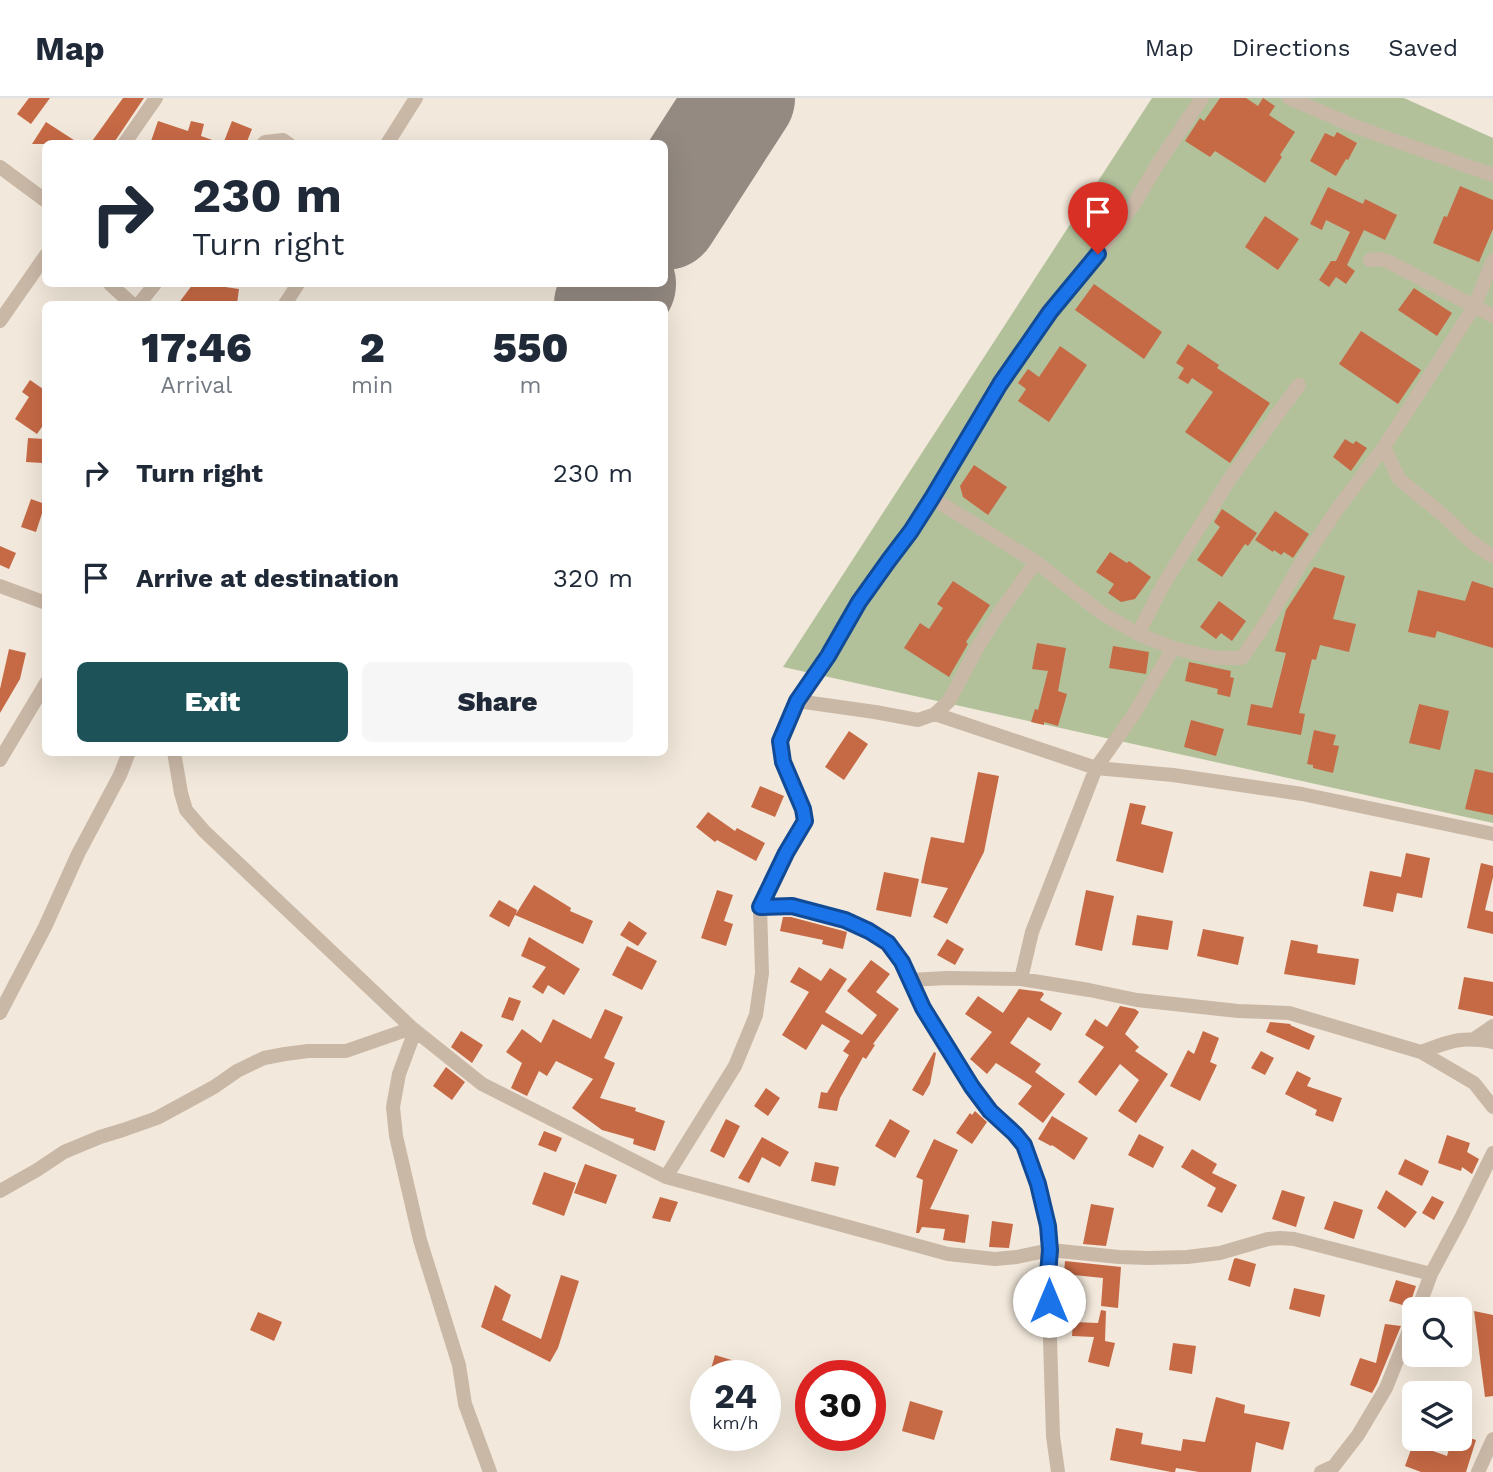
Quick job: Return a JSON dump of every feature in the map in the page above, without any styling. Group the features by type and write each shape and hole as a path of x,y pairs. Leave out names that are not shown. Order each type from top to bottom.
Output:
{"street":[{"path":"127,140 156,98"},
{"path":"390,140 416,98"},
{"path":"666,1177 735,1066 756,1015 762,973 760,907 805,821 801,802 783,762 780,741 797,701 828,656 859,602 911,531 1000,384 1050,312 1098,254 1202,98"},
{"path":"1289,98 1359,128 1493,175"},
{"path":"0,167 42,198"},
{"path":"1,315 42,260"},
{"path":"1370,260 1389,262 1493,316"},
{"path":"932,498 1036,562 1103,614 1138,635 1173,649 1216,658 1242,658 1272,615 1300,565 1384,447 1474,307 1493,261"},
{"path":"113,287 129,301"},
{"path":"141,301 153,287"},
{"path":"1138,635 1163,585 1229,480 1299,384"},
{"path":"1384,447 1399,479 1468,539 1493,556"},
{"path":"797,701 918,720 934,715 949,701 977,648 1036,562"},
{"path":"0,586 42,602"},
{"path":"1021,979 1032,932 1096,768 1132,717 1173,649"},
{"path":"0,760 42,689"},
{"path":"934,715 1096,768 1173,775 1302,794 1493,834"},
{"path":"0,1013 45,928 78,854 127,756"},
{"path":"175,756 186,810 204,831 412,1028 482,1084 666,1177 948,1254 995,1259 1050,1250 1138,1258 1196,1256 1280,1238 1294,1239 1432,1274"},
{"path":"760,907 792,906 845,920 888,943 902,962 923,1008 972,1087 990,1111 1024,1145 1032,1162 1048,1226 1053,1436 1058,1472"},
{"path":"910,980 1021,979 1137,1000 1225,1010 1289,1013 1421,1052 1474,1083 1493,1107"},
{"path":"1474,1038 1493,1026"},
{"path":"0,1191 64,1152 157,1118 264,1058 308,1051 346,1051 412,1028"},
{"path":"412,1028 412,1038 393,1107 396,1136 420,1240 459,1365 465,1404 490,1472"},
{"path":"1421,1052 1450,1041 1474,1038 1493,1042"},
{"path":"1423,1297 1493,1153"},
{"path":"1321,1472 1334,1466 1358,1435 1386,1388 1402,1348"},
{"path":"1478,1472 1493,1439"}],"green space":[{"path":"1152,98 1404,98 1493,138 1493,823 783,667"}],"building":[{"path":"29,98 50,98 31,124 17,114"},
{"path":"123,98 144,98 116,140 93,140"},
{"path":"1220,98 1246,98 1258,106 1263,98 1275,106 1269,115 1295,132 1265,183 1215,151 1210,157 1185,141 1200,118 1204,121"},
{"path":"158,121 188,131 191,121 204,124 201,136 212,140 151,140"},
{"path":"232,121 252,129 248,140 225,140"},
{"path":"46,122 74,140 42,140 42,144 32,144"},
{"path":"1337,132 1357,143 1336,176 1310,161 1325,133 1334,137"},
{"path":"1460,186 1493,200 1493,229 1479,262 1433,243"},
{"path":"1328,187 1363,204 1365,199 1397,215 1385,240 1364,230 1347,265 1355,271 1346,284 1336,277 1329,287 1319,280 1331,261 1336,261 1350,232 1326,220 1322,230 1310,224"},
{"path":"1265,216 1299,239 1278,270 1245,247"},
{"path":"1094,284 1162,332 1144,359 1075,310"},
{"path":"191,287 239,289 237,301 180,301"},
{"path":"1414,288 1452,313 1437,336 1398,310"},
{"path":"1361,331 1421,370 1398,404 1339,364"},
{"path":"1188,344 1219,365 1217,368 1270,403 1230,463 1185,432 1213,392 1192,378 1188,384 1178,378 1184,368 1176,363"},
{"path":"1060,346 1087,365 1049,422 1018,401 1026,389 1018,383 1028,369 1039,377"},
{"path":"30,380 42,388 42,427 37,434 15,419 29,397 22,392"},
{"path":"28,438 42,439 42,463 26,462"},
{"path":"1345,439 1353,444 1356,441 1367,448 1351,471 1333,457"},
{"path":"974,465 1007,487 988,515 963,497 960,486"},
{"path":"31,499 42,503 42,513 36,532 21,527"},
{"path":"1222,509 1257,533 1248,546 1245,544 1222,577 1197,560 1220,527 1214,522"},
{"path":"1275,511 1309,534 1293,558 1284,552 1281,555 1274,550 1273,552 1255,540"},
{"path":"0,546 16,553 9,569 0,565"},
{"path":"1110,552 1127,563 1129,561 1151,577 1135,599 1121,602 1108,593 1114,584 1096,572"},
{"path":"1314,567 1345,576 1333,619 1356,624 1349,652 1320,645 1316,660 1312,659 1299,713 1305,714 1301,735 1247,725 1251,704 1272,708 1286,653 1275,651 1286,610"},
{"path":"953,581 990,605 966,642 968,644 949,677 904,648 920,623 929,629 943,608 937,604"},
{"path":"1472,581 1493,588 1493,648 1437,631 1435,638 1408,632 1418,590 1465,601"},
{"path":"1219,601 1246,621 1232,641 1221,633 1216,639 1200,627"},
{"path":"1037,643 1066,648 1058,691 1067,694 1058,726 1031,722 1035,709 1038,710 1048,671 1032,669"},
{"path":"1113,646 1149,652 1146,674 1109,668"},
{"path":"9,649 26,653 20,679 0,713 0,689"},
{"path":"1189,662 1231,671 1230,677 1234,678 1230,697 1217,694 1218,689 1185,681"},
{"path":"1419,704 1449,711 1440,750 1409,743"},
{"path":"1191,720 1224,729 1216,756 1184,747"},
{"path":"1314,730 1336,735 1333,745 1339,746 1333,773 1307,764"},
{"path":"849,731 868,744 844,780 825,767"},
{"path":"1475,769 1493,773 1493,815 1465,809"},
{"path":"978,772 999,776 984,852 947,924 933,917 948,888 921,883 925,863 931,837 964,843"},
{"path":"760,786 784,796 775,817 751,807"},
{"path":"1130,803 1146,806 1141,824 1173,832 1163,873 1116,861"},
{"path":"708,812 735,831 737,828 765,843 756,861 717,840 715,842 696,827"},
{"path":"1406,853 1430,858 1422,898 1397,893 1393,912 1363,906 1370,871 1401,877"},
{"path":"1481,863 1493,866 1485,910 1493,912 1493,934 1467,928"},
{"path":"884,872 919,879 911,917 876,910"},
{"path":"534,885 571,908 570,911 593,921 583,944 515,915 509,927 489,916 499,900 517,910 516,914"},
{"path":"717,890 733,895 724,921 733,924 726,946 701,938"},
{"path":"1086,890 1114,896 1102,951 1075,945"},
{"path":"1137,915 1173,921 1168,950 1132,945"},
{"path":"783,917 847,932 843,949 822,944 823,940 780,931"},
{"path":"629,921 647,933 638,946 620,935"},
{"path":"1203,929 1244,937 1238,965 1197,956"},
{"path":"529,937 580,969 564,995 548,985 543,994 532,987 546,967 521,956"},
{"path":"947,939 964,949 955,965 937,955"},
{"path":"1291,940 1318,945 1317,953 1359,959 1355,985 1284,974"},
{"path":"627,946 657,961 642,990 612,975"},
{"path":"871,960 890,974 876,992 899,1009 873,1044 875,1045 866,1059 863,1057 840,1098 837,1111 818,1108 821,1092 827,1093 849,1055 843,1051 850,1041 822,1024 806,1050 782,1035 809,992 790,982 799,967 821,981 830,968 847,979 825,1012 862,1035 877,1015 847,991"},
{"path":"1464,977 1493,982 1493,1016 1458,1009"},
{"path":"1019,989 1042,992 1044,994 1040,1000 1062,1013 1051,1031 1028,1017 1010,1043 1041,1064 1035,1072 1065,1094 1043,1123 1018,1104 1032,1086 996,1063 987,1074 970,1059 992,1032 965,1014 978,996 1003,1013"},
{"path":"509,997 521,1001 513,1021 501,1017"},
{"path":"1120,1006 1139,1012 1125,1034 1139,1047 1135,1051 1168,1074 1136,1123 1118,1111 1139,1080 1120,1064 1096,1096 1078,1082 1104,1047 1085,1035 1095,1019 1107,1027"},
{"path":"605,1009 623,1017 604,1058 615,1063 600,1098 636,1108 635,1111 665,1121 655,1151 633,1144 634,1139 602,1130 572,1108 593,1079 556,1061 547,1076 539,1071 527,1096 511,1088 522,1063 506,1052 522,1029 541,1043 553,1019 591,1039"},
{"path":"1270,1022 1291,1024 1315,1036 1309,1050 1266,1032"},
{"path":"461,1031 483,1045 472,1063 451,1047"},
{"path":"1203,1031 1219,1038 1210,1062 1217,1065 1200,1101 1170,1086 1188,1050 1194,1054"},
{"path":"1261,1051 1274,1058 1265,1075 1251,1068"},
{"path":"934,1052 936,1053 930,1084 923,1096 912,1090"},
{"path":"446,1067 465,1082 452,1100 433,1086"},
{"path":"1297,1071 1311,1078 1307,1086 1342,1098 1333,1122 1315,1115 1317,1110 1285,1094"},
{"path":"766,1088 780,1098 768,1116 754,1106"},
{"path":"975,1111 987,1122 972,1144 956,1133 970,1113 972,1115"},
{"path":"1052,1116 1088,1138 1074,1160 1038,1139"},
{"path":"726,1119 740,1126 724,1158 710,1151"},
{"path":"890,1119 910,1131 895,1158 875,1146"},
{"path":"544,1131 562,1138 556,1152 538,1145"},
{"path":"1139,1134 1164,1147 1153,1168 1128,1155"},
{"path":"1447,1135 1470,1143 1467,1152 1479,1159 1472,1174 1462,1167 1461,1171 1438,1163"},
{"path":"762,1137 789,1152 780,1167 762,1157 749,1183 738,1178"},
{"path":"934,1139 958,1150 930,1209 969,1215 965,1243 943,1240 945,1229 922,1227 919,1233 916,1233 923,1180 916,1177"},
{"path":"1192,1149 1217,1164 1212,1173 1237,1185 1222,1213 1207,1206 1216,1188 1181,1167"},
{"path":"1405,1159 1429,1171 1422,1186 1398,1174"},
{"path":"815,1162 839,1167 835,1186 811,1181"},
{"path":"585,1164 617,1175 606,1204 574,1193"},
{"path":"544,1172 576,1183 564,1216 532,1204"},
{"path":"1282,1190 1305,1197 1296,1227 1272,1219"},
{"path":"1386,1190 1417,1212 1405,1228 1377,1208"},
{"path":"1432,1196 1444,1202 1434,1220 1422,1213"},
{"path":"660,1197 678,1202 670,1222 652,1218"},
{"path":"1334,1201 1363,1210 1354,1239 1324,1229"},
{"path":"1091,1204 1114,1208 1106,1246 1083,1244"},
{"path":"992,1221 1013,1224 1009,1248 989,1247"},
{"path":"1236,1258 1256,1264 1250,1287 1228,1280"},
{"path":"1065,1261 1121,1267 1118,1308 1101,1306 1103,1278 1064,1274"},
{"path":"561,1275 579,1281 558,1348 550,1362 481,1327 495,1285 511,1295 502,1320 541,1339"},
{"path":"1396,1280 1416,1286 1412,1297 1402,1297 1402,1305 1389,1301"},
{"path":"1294,1288 1325,1295 1320,1317 1289,1309"},
{"path":"1101,1310 1106,1311 1105,1341 1115,1343 1109,1367 1088,1362 1094,1337 1072,1336 1073,1322 1098,1323"},
{"path":"1474,1311 1493,1315 1493,1396 1485,1397"},
{"path":"258,1312 282,1322 274,1341 250,1330"},
{"path":"1385,1324 1401,1326 1372,1393 1350,1385 1360,1358 1376,1363"},
{"path":"1173,1343 1196,1346 1192,1374 1169,1370"},
{"path":"715,1355 732,1360 714,1360"},
{"path":"1216,1397 1245,1405 1244,1413 1290,1422 1283,1450 1256,1442 1251,1472 1199,1472 1176,1468 1175,1472 1171,1472 1110,1460 1116,1428 1143,1433 1141,1444 1181,1451 1183,1439 1205,1442"},
{"path":"910,1401 943,1411 934,1440 902,1431"},
{"path":"1472,1439 1476,1440 1466,1472 1421,1472 1405,1466 1410,1451 1433,1451 1447,1456 1448,1451 1472,1451"}],"runway":[{"path":"668,211 741,98"},
{"path":"610,301 620,287"}],"route":[{"path":"1049,1301 1048,1226 1032,1162 1024,1145 990,1111 972,1087 923,1008 902,962 888,943 845,920 792,906 760,907 805,821 798,795 783,762 780,741 797,701 828,656 859,602 911,531 1000,384 1050,312 1098,254"}]}
